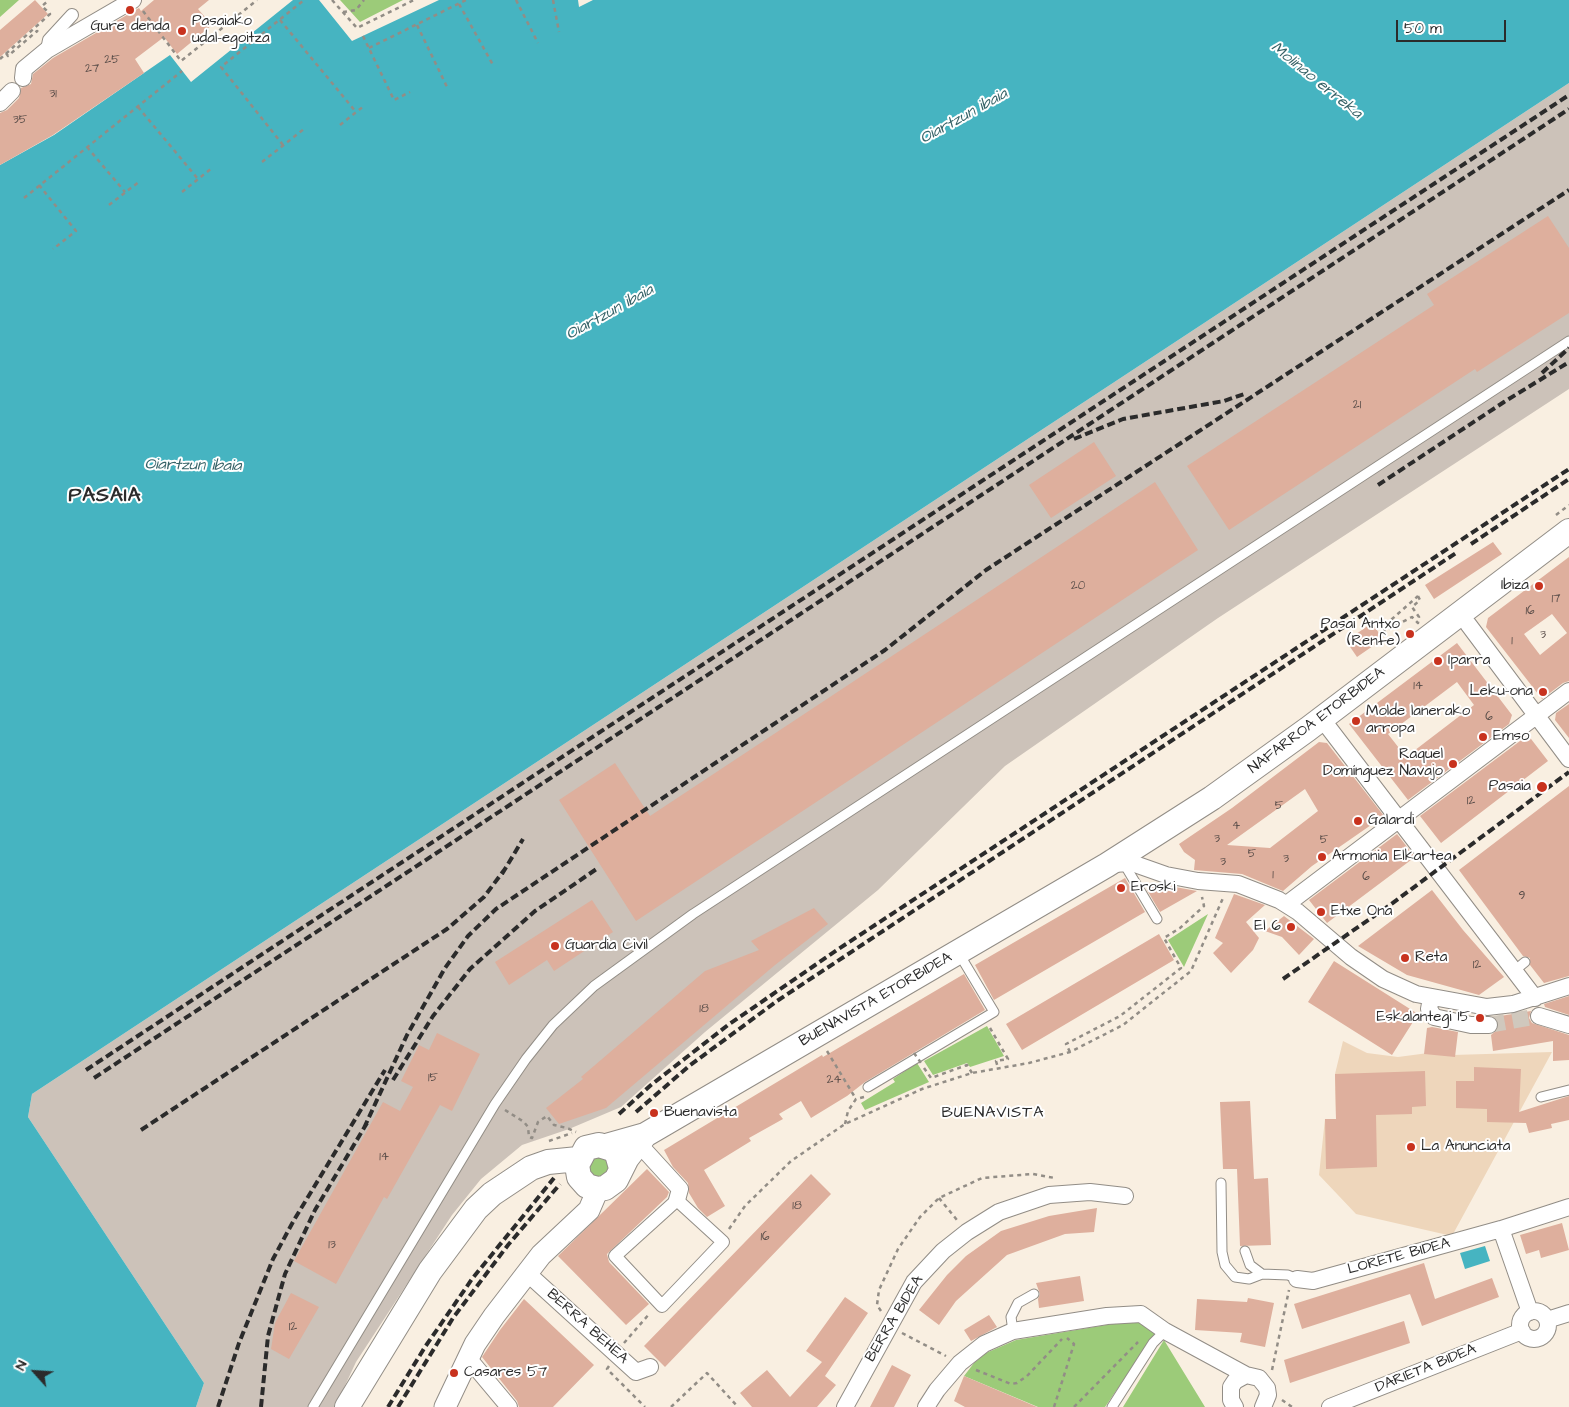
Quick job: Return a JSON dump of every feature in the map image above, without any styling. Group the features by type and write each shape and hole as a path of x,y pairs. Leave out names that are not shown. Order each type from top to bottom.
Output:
{"main road":[{"name":"NAFARROA ETORBIDEA","path":"1115,864 1212,798 1322,719 1569,531"},
{"name":"BUENAVISTA ETORBIDEA","path":"578,1148 606,1146 642,1139 958,952 1115,864"},
{"name":"BUENAVISTA ETORBIDEA","path":"598,1189 611,1185 642,1139"},
{"path":"606,1146 617,1154 621,1168"},
{"path":"347,1407 430,1271 476,1209 492,1194 531,1168 578,1148 579,1177 587,1186 598,1189"}],"street":[{"path":"23,78 24,69 47,50 140,2"},
{"path":"47,50 49,40 72,15"},
{"path":"0,103 12,91"},
{"path":"1468,624 1569,759"},
{"path":"1287,904 1569,691"},
{"path":"1322,719 1399,820 1520,967 1535,998"},
{"path":"1115,864 1198,881 1230,882 1287,904 1351,957 1383,979 1416,994 1487,1007 1513,1004 1569,986"},
{"path":"1431,998 1429,1009 1434,1017 1472,1025 1489,1024"},
{"path":"1539,1016 1569,1025"},
{"path":"642,1139 680,1189 677,1200 616,1256 662,1306 723,1242 677,1200"},
{"path":"445,1407 468,1358 484,1330 526,1272 589,1210 598,1189"},
{"name":"BERRA BIDEA","path":"845,1407 914,1282 943,1251 967,1232 999,1212 1023,1202 1069,1192 1125,1196"},
{"name":"LORETE BIDEA","path":"1297,1279 1313,1281 1501,1230 1569,1207"},
{"path":"1501,1230 1530,1312"},
{"name":"BERRA BEHEA","path":"526,1272 636,1372 650,1367"},
{"path":"1530,1312 1540,1312 1547,1320 1546,1332 1538,1338 1529,1338 1522,1331 1520,1322 1530,1312"},
{"path":"1547,1320 1569,1313"},
{"path":"926,1407 937,1390 960,1363 984,1344 1013,1331 1107,1316 1141,1314 1165,1331 1237,1373 1259,1378 1264,1382 1270,1403"},
{"name":"DARIETA BIDEA","path":"1330,1407 1522,1331"},
{"path":"468,1358 509,1407"},
{"path":"1235,1407 1230,1393 1237,1373"}],"lane":[{"path":"313,1407 495,1104 526,1059 553,1025 594,986 622,964 718,898 1569,341"},
{"path":"1115,864 1158,919"},
{"path":"868,1087 994,1012 958,952"},
{"path":"1541,1097 1569,1090"},
{"path":"1222,1184 1222,1252 1225,1264 1235,1277 1249,1279 1262,1274 1288,1275 1297,1279"},
{"path":"1245,1252 1250,1265 1262,1274"},
{"path":"1013,1331 1011,1317 1018,1303 1034,1294"},
{"path":"1112,1407 1154,1343 1165,1331"}],"path":[{"path":"0,59 50,14 42,6 49,0"},
{"path":"140,2 141,9 181,62 257,0"},
{"path":"283,145 221,67 304,0"},
{"path":"332,0 357,28 414,0"},
{"path":"343,12 356,10 364,0"},
{"path":"369,48 466,0"},
{"path":"516,0 538,43"},
{"path":"553,0 559,32"},
{"path":"459,4 493,65"},
{"path":"280,20 356,112"},
{"path":"417,24 448,89"},
{"path":"363,36 394,100 410,92"},
{"path":"24,198 182,71"},
{"path":"340,126 364,106"},
{"path":"138,107 198,179"},
{"path":"262,162 304,129"},
{"path":"87,147 125,192"},
{"path":"182,192 212,168"},
{"path":"109,204 140,181"},
{"path":"39,185 76,231 53,248"},
{"path":"1418,623 1412,617 1385,631 1383,628 1418,596 1420,600 1412,608 1419,617"},
{"path":"1070,1052 1066,1044 1120,1016 1181,968 1164,938 1180,928 1204,906 1198,881"},
{"path":"720,1240 745,1206 791,1161 845,1124 922,1089 972,1073 1030,1064 1070,1052 1123,1025 1191,971 1230,882"},
{"path":"984,1018 1008,1059 996,1061 998,1069"},
{"path":"826,1049 856,1099 848,1111 845,1124"},
{"path":"914,1053 931,1078 967,1065 972,1073"},
{"path":"495,1104 524,1122 528,1127 529,1137 532,1138 538,1122 547,1116 554,1125 576,1132 578,1148"},
{"path":"1054,1407 1074,1344 1067,1337 1062,1339 1027,1376 1017,1383 1011,1384 960,1363 879,1322 883,1313 877,1305 879,1290 898,1249 920,1217 938,1198 982,1178 1033,1174 1062,1180 1068,1185 1069,1192"},
{"path":"938,1198 967,1232"},
{"path":"1271,1377 1288,1291 1297,1279"},
{"path":"1074,1407 1139,1341 1147,1340 1154,1343"},
{"path":"607,1369 645,1407"},
{"path":"671,1407 707,1373 738,1407"},
{"path":"1270,1403 1292,1407"}],"shaded area":[{"path":"1569,83 1569,389 1218,618 1005,766 878,890 705,1032 621,1107 569,1129 522,1145 481,1179 452,1215 356,1362 335,1407 196,1407 204,1383 28,1117 32,1094"},
{"name":"La Anunciata","path":"1343,1041 1367,1053 1398,1057 1451,1050 1453,1055 1552,1052 1452,1236 1356,1214 1319,1175 1325,1119 1336,1119 1335,1074"}],"green space":[{"path":"0,0 19,0 0,17"},
{"path":"340,0 403,0 360,22"},
{"path":"1208,914 1184,967 1168,940"},
{"path":"987,1026 1004,1056 970,1067 967,1063 933,1075 924,1061"},
{"path":"917,1063 929,1082 865,1110 861,1103 895,1082 893,1079"},
{"path":"598,1155 606,1158 609,1166 606,1174 598,1177 590,1174 587,1166 590,1158"},
{"path":"1136,1320 1157,1331 1105,1407 1038,1407 964,1376 974,1363 986,1353 1016,1340"},
{"path":"1164,1340 1205,1407 1123,1407"}],"water":[{"path":"293,0 319,0 352,41 439,0 578,0 579,7 593,0 1569,0 1569,83 32,1094 28,1117 204,1383 196,1407 0,1407 0,165 54,135 170,55 191,82"},
{"path":"1485,1246 1490,1261 1465,1269 1460,1253"}],"building":[{"path":"35,0 48,14 0,57 0,30"},
{"path":"154,0 209,0 198,9 212,25 177,54 164,37 135,59 144,73 53,135 0,165 0,113 7,110 19,98 21,88 31,84 33,74 53,58 139,8 141,11"},
{"path":"1548,216 1569,248 1569,313 1477,372 1475,369 1229,530 1187,466 1434,305 1427,294"},
{"path":"1094,442 1116,476 1051,518 1029,485"},
{"path":"1155,482 1198,550 636,921 559,800 615,763 650,816"},
{"path":"1493,542 1502,554 1434,599 1425,585"},
{"path":"1569,557 1569,681 1563,683 1542,699 1486,627 1488,618","holes":["1552,614 1567,633 1540,655 1524,634"]},
{"path":"1372,623 1383,639 1357,657 1346,641"},
{"path":"1457,643 1512,715 1509,724 1408,800 1349,724","holes":["1457,682 1474,705 1406,757 1388,734"]},
{"path":"1569,704 1569,738 1555,720 1556,713"},
{"path":"1528,735 1548,761 1441,843 1420,816"},
{"path":"1319,742 1327,743 1384,816 1312,866 1283,891 1242,874 1194,870 1195,860 1184,852 1179,844 1232,808","holes":["1305,789 1318,811 1270,848 1227,845"]},
{"path":"1569,786 1569,976 1544,983 1530,965 1530,958 1523,956 1459,870"},
{"path":"1397,834 1415,857 1327,923 1309,900"},
{"path":"1125,878 1145,912 994,1000 975,965"},
{"path":"1159,883 1197,891 1160,912 1147,890"},
{"path":"1432,890 1463,930 1504,977 1479,995 1407,975 1358,946"},
{"path":"1234,894 1265,905 1246,922 1259,938 1253,950 1231,973 1213,953 1223,943 1215,938"},
{"name":"Guardia Civil","path":"592,900 613,932 554,971 547,960 509,985 495,962"},
{"path":"814,908 828,924 775,965 606,1108 559,1124 546,1108 583,1079 581,1077 705,971 759,950 751,941"},
{"path":"1284,916 1314,939 1299,955 1282,937 1265,931"},
{"path":"1159,934 1174,960 1022,1050 1006,1024"},
{"path":"1334,961 1418,1014 1392,1055 1308,1002"},
{"path":"964,974 985,1010 865,1082 847,1096 811,1118 801,1101 779,1114 783,1119 749,1138 751,1141 704,1170 725,1206 707,1217 698,1208 689,1193 688,1183 673,1167 664,1150 822,1055 823,1057"},
{"path":"1569,996 1569,1015 1545,1007 1544,1004"},
{"path":"1531,1011 1529,1018 1532,1023 1569,1035 1569,1060 1553,1061 1553,1041 1493,1051 1491,1035 1497,1030 1499,1025 1494,1017"},
{"path":"1432,1027 1458,1032 1455,1057 1424,1054 1427,1028"},
{"path":"437,1033 480,1054 452,1111 440,1105 387,1199 384,1197 336,1284 294,1261 383,1102 400,1111 413,1087 401,1081 419,1045 429,1050"},
{"path":"1474,1067 1521,1069 1519,1112 1569,1096 1569,1120 1551,1124 1552,1128 1529,1133 1526,1123 1487,1122 1487,1109 1456,1108 1456,1081 1474,1081"},
{"path":"1425,1071 1426,1106 1412,1107 1412,1114 1376,1115 1377,1167 1326,1169 1325,1119 1336,1119 1335,1074"},
{"path":"1250,1101 1254,1179 1268,1178 1271,1245 1240,1246 1237,1169 1223,1169 1220,1102"},
{"path":"647,1169 669,1192 667,1197 607,1254 609,1262 649,1304 626,1325 558,1256"},
{"path":"811,1174 831,1194 665,1367 644,1346"},
{"path":"1097,1208 1094,1232 1065,1234 1007,1255 956,1301 939,1325 919,1310 947,1275 966,1256 1001,1231 1049,1216"},
{"path":"1562,1223 1569,1250 1541,1258 1539,1250 1526,1254 1520,1235"},
{"path":"1424,1263 1435,1299 1492,1278 1499,1297 1422,1326 1410,1294 1302,1329 1294,1304"},
{"path":"1080,1276 1084,1301 1039,1308 1038,1299 1040,1294 1036,1283"},
{"path":"291,1293 319,1307 289,1359 271,1349 275,1323"},
{"path":"845,1297 868,1313 825,1376 836,1385 817,1407 752,1407 740,1393 767,1370 790,1397 822,1362 806,1351"},
{"path":"1248,1298 1274,1303 1265,1347 1240,1342 1242,1333 1195,1330 1197,1299 1247,1302"},
{"path":"524,1299 594,1365 553,1407 519,1407 517,1401 482,1357"},
{"path":"989,1315 997,1327 971,1341 964,1330"},
{"path":"1404,1321 1410,1343 1290,1383 1284,1360"},
{"path":"892,1365 911,1375 894,1407 870,1407"},
{"path":"964,1376 1037,1407 965,1407 954,1401"}],"tunnel":[{"path":"1489,1025 1539,1016"}],"railway":[{"path":"86,1070 1569,95"},
{"path":"94,1078 1569,109"},
{"path":"364,1128 407,1035 445,968 468,936 496,909 885,650 986,570 1569,190"},
{"path":"1542,373 1569,348"},
{"path":"1378,485 1504,402 1569,362"},
{"path":"1074,439 1123,419 1224,401 1247,393"},
{"path":"619,1114 651,1085 728,1025 837,950 1569,469"},
{"path":"1471,544 1569,479"},
{"path":"636,1112 689,1066 777,1001 1456,553"},
{"path":"1283,979 1390,905 1569,772"},
{"path":"502,874 523,839"},
{"path":"393,1080 433,1016 470,969 535,911 598,868"},
{"path":"141,1130 447,929 484,897 505,869"},
{"path":"218,1407 239,1343 273,1259 294,1220 385,1070"},
{"path":"261,1407 268,1336 285,1274 315,1210 367,1123"},
{"path":"388,1407 425,1347 472,1279 554,1178"},
{"path":"398,1407 453,1318 508,1245 560,1184"}],"place":[{"name":"Gure denda","path":"130,10"},
{"name":"Pasaiako udal-egoitza","path":"182,31"},
{"name":"Ibiza","path":"1539,586"},
{"name":"Pasai Antxo (Renfe)","path":"1410,634"},
{"name":"Iparra","path":"1438,661"},
{"name":"Leku-ona","path":"1543,692"},
{"name":"Molde lanerako arropa","path":"1356,721"},
{"name":"Emso","path":"1483,737"},
{"name":"Raquel Domínguez Navajo","path":"1453,764"},
{"name":"Pasaia","path":"1542,787"},
{"name":"Galardi","path":"1358,821"},
{"name":"Armonia Elkartea","path":"1322,857"},
{"name":"Eroski","path":"1121,888"},
{"name":"Etxe Ona","path":"1321,912"},
{"name":"El 6","path":"1291,927"},
{"name":"Guardia Civil","path":"555,946"},
{"name":"Reta","path":"1405,958"},
{"name":"Eskalantegi 15","path":"1480,1018"},
{"name":"Buenavista","path":"654,1113"},
{"name":"La Anunciata","path":"1411,1147"},
{"name":"Casares 57","path":"454,1373"}],"district":[{"name":"PASAIA","path":"105,497"},
{"name":"BUENAVISTA","path":"993,1114"}],"water label":[{"name":"Molinao erreka","path":"1316,81"},
{"name":"Oiartzun ibaia","path":"964,117"},
{"name":"Oiartzun ibaia","path":"610,313"},
{"name":"Oiartzun ibaia","path":"193,466"}]}
